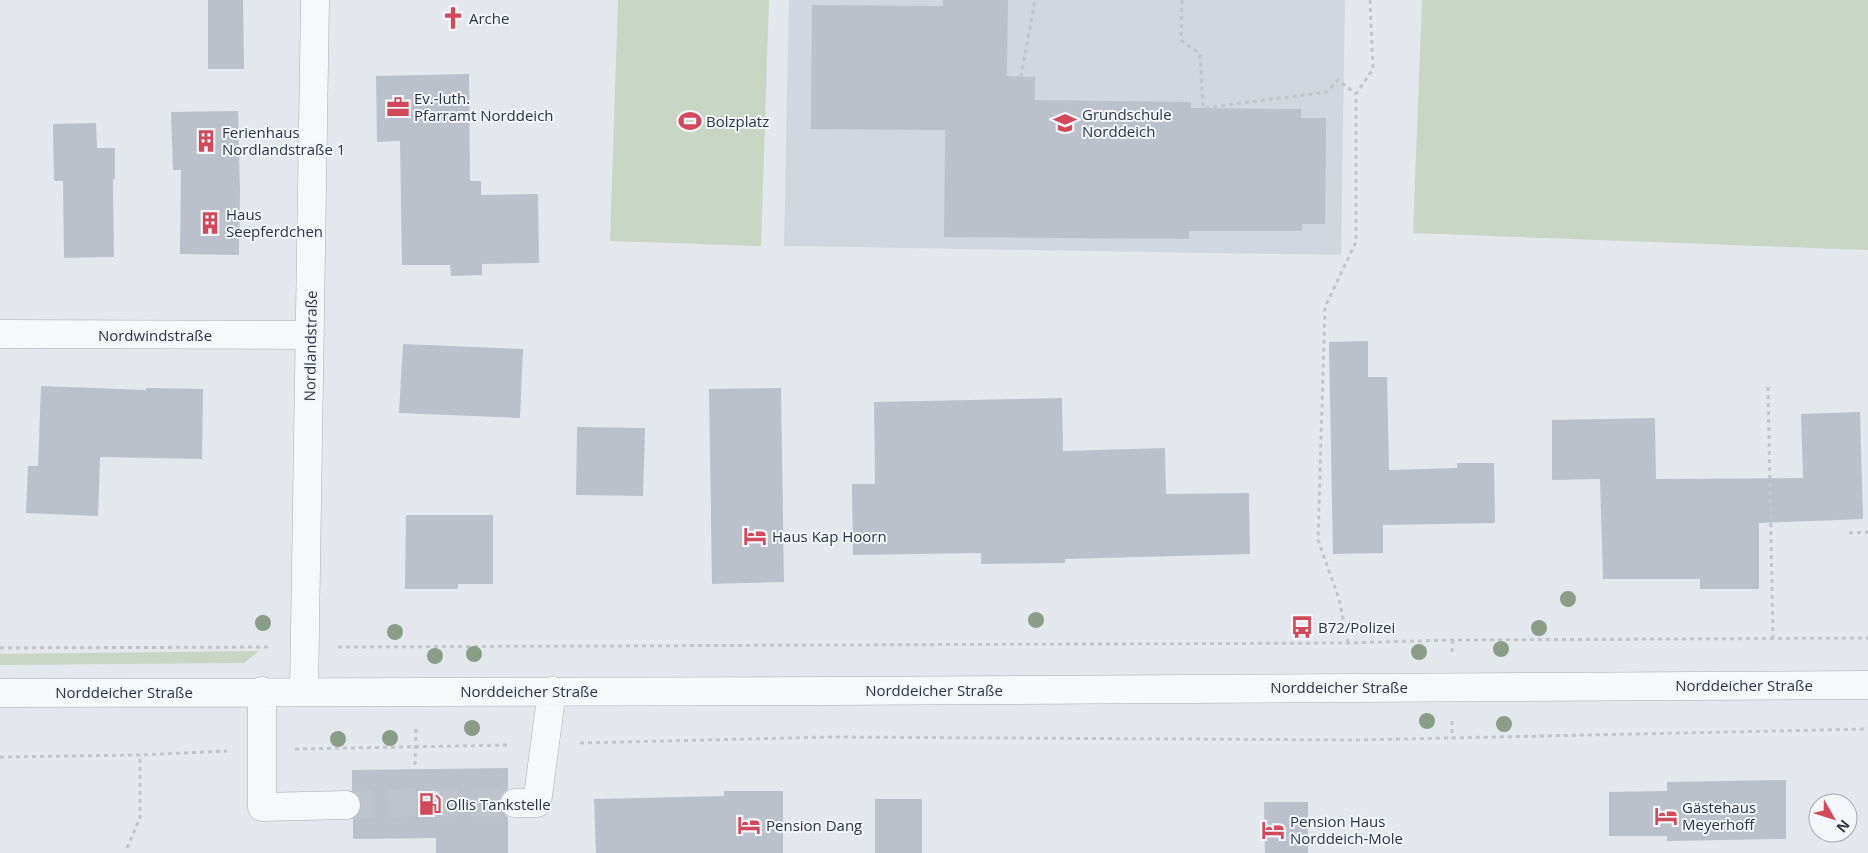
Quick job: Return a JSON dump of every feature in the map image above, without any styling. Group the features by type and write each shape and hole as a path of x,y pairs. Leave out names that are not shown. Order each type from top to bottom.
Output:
{"street":[{"name":"Nordlandstraße","path":"304,692 314,0"},
{"name":"Nordwindstraße","path":"0,334 310,335"},
{"name":"Norddeicher Straße","path":"0,693 1868,685"},
{"path":"515,803 537,803 552,691"},
{"path":"262,692 262,807 346,805"}],"path":[{"path":"1021,77 1034,0"},
{"path":"1182,0 1181,40 1200,54 1203,108 1327,92 1338,80 1356,94"},
{"path":"1348,643 1339,599 1318,540 1325,307 1356,242 1356,94 1373,69 1370,0"},
{"path":"1768,387 1773,638"},
{"path":"1849,533 1868,532"},
{"path":"0,648 1348,643 1868,638"},
{"path":"0,757 140,755 262,749 830,737 1356,740 1868,729"},
{"path":"126,848 140,818 140,755"}],"shaded area":[{"name":"Grundschule Norddeich","path":"789,0 1345,0 1341,255 784,246"}],"green space":[{"name":"Bolzplatz","path":"618,0 769,0 761,246 610,241"},
{"path":"1422,0 1868,0 1868,250 1413,233"},
{"path":"259,651 244,663 0,665 0,654"}],"building":[{"path":"208,0 243,0 244,69 208,69"},
{"path":"943,0 1008,0 1007,76 1035,77 1035,100 1191,102 1191,108 1301,109 1301,118 1326,118 1325,224 1302,224 1302,231 1189,231 1189,239 944,237 945,130 811,129 812,5 943,6"},
{"path":"469,74 470,181 481,181 481,195 538,194 539,263 482,264 482,275 451,276 450,265 402,265 400,141 377,142 376,76"},
{"path":"238,111 239,255 180,254 181,170 173,170 171,112"},
{"path":"96,123 97,148 115,148 115,179 113,179 114,257 64,258 63,181 54,181 53,124"},
{"path":"1368,341 1368,377 1387,377 1389,470 1457,468 1457,463 1494,463 1495,523 1383,525 1383,553 1333,554 1329,342"},
{"path":"403,344 523,349 520,418 399,413"},
{"path":"41,386 146,390 146,388 203,389 202,459 100,457 98,516 26,513 28,466 38,466"},
{"path":"781,388 784,582 712,584 709,389"},
{"path":"1062,398 1063,451 1165,448 1166,494 1249,493 1250,554 1065,559 1065,563 981,564 981,553 853,555 852,484 875,484 874,402"},
{"path":"1860,412 1863,519 1759,523 1759,589 1700,589 1700,579 1603,579 1600,479 1552,480 1552,420 1655,418 1656,479 1803,478 1801,414"},
{"path":"577,427 645,428 643,496 576,495"},
{"path":"406,515 493,515 493,584 458,584 458,589 405,589"},
{"name":"Ollis Tankstelle","path":"508,768 508,789 502,795 499,803 502,811 508,817 508,853 436,853 436,838 353,839 353,819 359,813 362,804 359,796 352,791 352,770"},
{"path":"1786,780 1786,839 1667,841 1667,836 1609,836 1609,792 1667,791 1667,782"},
{"path":"724,791 783,791 783,853 596,853 594,799 724,796"},
{"path":"875,799 922,799 922,853 875,853"},
{"path":"1264,802 1308,802 1308,853 1265,853"}],"tunnel":[{"path":"346,805 414,802 515,803"}],"place":[{"name":"Arche","path":"453,18"},
{"name":"Ev.-luth. Pfarramt Norddeich","path":"398,107"},
{"name":"Bolzplatz","path":"690,121"},
{"name":"Grundschule Norddeich","path":"1065,123"},
{"name":"Ferienhaus Nordlandstraße 1","path":"206,141"},
{"name":"Haus Seepferdchen","path":"210,223"},
{"name":"Haus Kap Hoorn","path":"755,536"},
{"name":"B72/Polizei","path":"1302,627"},
{"name":"Ollis Tankstelle","path":"430,804"},
{"name":"Gästehaus Meyerhoff","path":"1666,816"},
{"name":"Pension Dang","path":"749,825"},
{"name":"Pension Haus Norddeich-Mole","path":"1273,830"}]}
